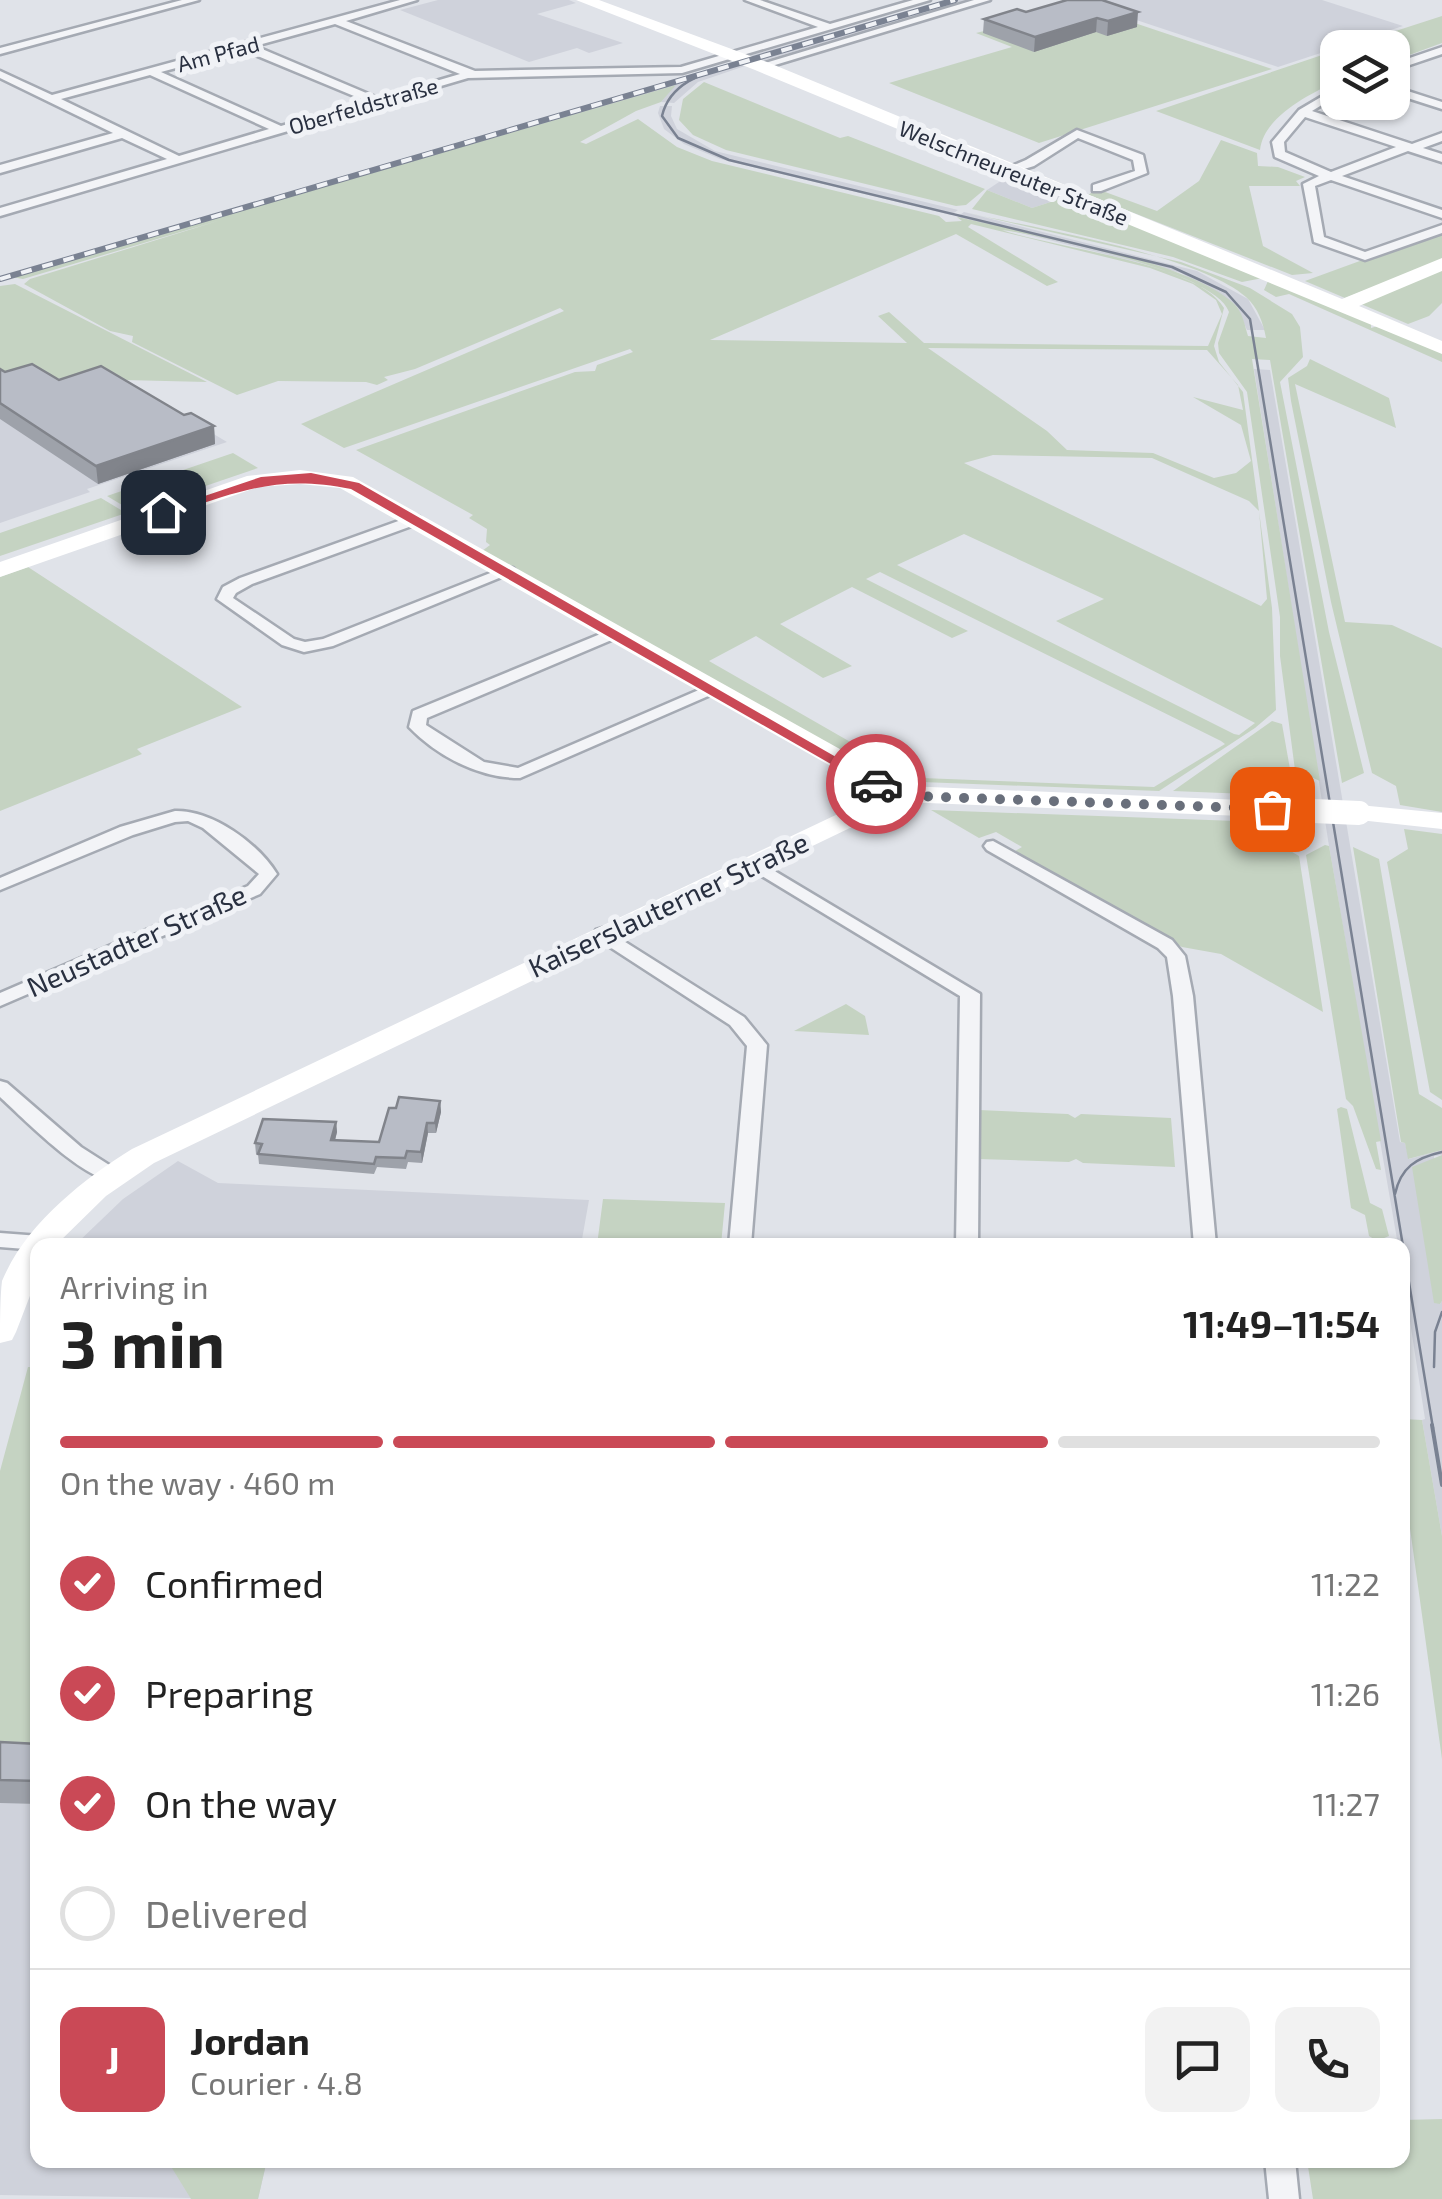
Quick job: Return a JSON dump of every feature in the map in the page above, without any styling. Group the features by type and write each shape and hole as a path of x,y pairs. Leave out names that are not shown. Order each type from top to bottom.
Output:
{"main road":[{"name":"Welschneureuter Straße","path":"584,0 761,66 1442,348"},
{"path":"1342,306 1442,264"},
{"path":"0,570 230,488 273,478 311,477 344,482 508,571 879,786 900,794"},
{"name":"Kaiserslauterner Straße","path":"46,1238 110,1175 202,1125 900,794 1360,812 1442,821"},
{"name":"Kaiserslauterner Straße","path":"0,1332 16,1284 30,1260"}],"street":[{"path":"0,51 194,0"},
{"name":"Am Pfad","path":"53,98 336,21 381,4 412,0"},
{"path":"750,0 831,28"},
{"path":"761,66 985,0"},
{"name":"Oberfeldstraße","path":"0,212 471,74 658,72 694,68 920,1"},
{"path":"336,21 471,74"},
{"path":"244,46 376,101"},
{"path":"1410,62 1442,50"},
{"path":"1429,55 1442,59"},
{"path":"150,71 280,130"},
{"path":"0,74 178,160"},
{"path":"1410,96 1442,106"},
{"path":"1320,102 1284,132 1277,152 1288,160 1442,214"},
{"path":"1304,112 1442,158"},
{"path":"0,169 126,133"},
{"path":"1008,170 1030,164 1077,134 1139,158 1142,173 1098,188"},
{"path":"1442,137 1331,175 1308,187 1318,239 1365,256 1442,229"},
{"path":"1346,249 1368,241"},
{"path":"415,520 229,590 225,599 288,642 304,647 327,643 508,571"},
{"path":"615,633 419,716 418,727 480,768 500,774 520,773 714,690"},
{"name":"Neustadter Straße","path":"0,885 152,822 180,815 204,822 262,864 268,874 254,890 0,1000"},
{"path":"993,846 1165,944 1176,956 1184,996 1204,1238"},
{"path":"754,863 970,994 967,1238"},
{"path":"603,934 737,1022 756,1045 741,1238"},
{"path":"0,1087 74,1151 110,1175"},
{"path":"0,1240 30,1244"},
{"path":"1281,2168 1284,2199"}],"shaded area":[{"path":"438,0 569,0 576,3 537,14 623,43 589,53 577,48 529,62 400,10"},
{"path":"945,0 968,0 762,61 749,56"},
{"path":"1322,0 1403,26 1391,30 1320,30 1320,53 1278,67 1085,3"},
{"path":"735,62 745,66 698,82 674,103 661,102 674,86 12,277 8,275"},
{"path":"660,106 672,106 671,116 677,129 715,151 958,210 951,215 720,159 684,144 664,129 658,113"},
{"path":"1008,176 1063,198 1032,208 987,190"},
{"path":"964,212 1197,271 1248,299 1265,330 1247,330 1237,307 1181,273 957,217"},
{"path":"1254,369 1270,370 1400,1142 1405,1143 1409,1159 1442,1150 1442,1155 1434,1156 1440,1304 1442,1301 1442,1536 1410,1322 1410,1238 1397,1238 1329,846"},
{"path":"0,378 122,379 227,442 0,523"},
{"path":"178,1161 218,1183 589,1200 582,1238 82,1238 123,1199"},
{"path":"0,1751 30,1752 30,2168 265,2168 258,2199 0,2195"}],"green space":[{"path":"1084,6 1272,69 1039,143 889,83 1012,47 976,33"},
{"path":"1442,16 1442,43 1410,55 1410,30 1399,30"},
{"path":"1320,56 1320,90 1279,117 1263,138 1260,150 1156,111"},
{"path":"704,82 840,138 848,136 985,189 966,205 956,206 726,150 693,135 679,120 683,99"},
{"path":"676,85 661,102 580,142 586,144 638,119 677,147 712,161 939,216 946,222 962,221 957,217 1106,250 1148,262 1216,291 1237,307 1248,336 1266,338 1259,316 1246,297 1223,282 1155,256 1181,262 1250,288 1292,314 1300,327 1303,357 1280,382 1329,632 1364,773 1342,783 1270,360 1252,359 1320,781 1295,770 1280,656 1280,617 1247,392 1219,353 1218,343 1229,312 1209,292 1224,308 1214,346 1219,362 1232,378 1207,350 928,348 1047,431 1067,450 1153,453 1214,478 1236,473 1251,461 1241,425 1193,397 1243,410 1238,386 1243,392 1259,511 1249,501 1152,458 993,455 964,463 1261,606 1267,599 1259,512 1272,608 1276,710 1159,791 896,781 482,551 490,545 486,542 487,529 469,518 473,515 356,450 575,372 595,371 597,365 633,352 630,349 344,448 301,424 564,311 560,308 415,369 384,377 388,380 377,385 278,381 237,395 132,342 133,336 110,331 24,284 221,220 23,279 12,277","holes":["971,224 1150,268 1193,284 1216,300 1222,314 1208,346 924,343 889,312 878,316 907,343 710,340 956,234 1047,286 1058,282 968,227","1002,230 1089,248 1127,258 1163,270 1172,274 1122,258","964,534 1104,599 1056,621 1255,723 1239,735 897,565","880,572 1225,744 1154,787 922,778 894,767 709,661 756,636 823,678 852,666 780,624 852,587 952,638 968,631 866,579"]},
{"path":"1221,140 1257,153 1258,166 1278,167 1305,177 1296,181 1300,186 1249,186 1263,246 1313,273 1292,275 1088,195 1097,189 1157,211 1199,181"},
{"path":"987,190 1032,208 1063,198 1072,200 1263,278 1242,282 1173,257 972,209"},
{"path":"964,212 1070,235 1155,256"},
{"path":"1442,231 1442,260 1345,298 1305,281"},
{"path":"1442,269 1442,303 1429,316 1408,324 1361,304"},
{"path":"1268,281 1371,323 1371,328 1378,326 1442,353 1442,362 1289,294 1276,297 1264,290"},
{"path":"15,284 207,382 0,377 0,286"},
{"path":"1310,359 1389,398 1396,428 1295,384 1345,622 1392,625 1442,648 1442,812 1400,805 1396,786 1372,773 1331,602 1291,401 1288,378 1307,366"},
{"path":"233,453 258,468 132,511 107,496"},
{"path":"101,498 126,513 0,556 0,533"},
{"path":"28,567 242,707 137,749 142,754 0,811 0,577"},
{"path":"1272,721 1282,724 1290,769 1271,781 1272,795 1173,791"},
{"path":"931,810 1264,822 1271,827 1277,843 1299,856 1323,1012 1221,954 1182,947 1015,851 1022,847 996,832 979,838"},
{"path":"1404,829 1442,834 1442,1100 1430,1092 1387,862 1408,849"},
{"path":"1329,846 1381,1141 1376,1142 1381,1170 1376,1169 1353,1106 1346,1099 1306,855"},
{"path":"1353,847 1379,859 1419,1094 1442,1108 1442,1150 1408,1159 1405,1143 1401,1142"},
{"path":"846,1004 865,1016 869,1035 794,1031"},
{"path":"1337,1109 1347,1109 1370,1203 1382,1209 1389,1236 1384,1238 1369,1236 1365,1215 1351,1208"},
{"path":"979,1110 1068,1114 1075,1118 1081,1114 1171,1118 1175,1167 1083,1163 1076,1159 979,1159"},
{"path":"1442,1155 1440,1304 1434,1303 1412,1167"},
{"path":"603,1199 725,1203 722,1238 598,1238"},
{"path":"30,1367 30,1749 0,1747 0,1471"},
{"path":"1410,1419 1422,1420 1442,1536 1442,1759 1410,1528"},
{"path":"1442,2119 1442,2199 1313,2199 1308,2168 1410,2168 1410,2120"},
{"path":"172,2168 265,2168 258,2199 191,2199"}],"building":[{"path":"1067,0 1102,0 1138,12 1108,21 1097,18 1035,37 984,19 1017,9 1026,12"},
{"path":"32,364 59,380 101,366 184,415 191,413 214,426 96,466 0,403 0,369 5,372"},
{"path":"399,1097 440,1101 435,1123 427,1123 421,1152 407,1151 405,1158 376,1157 374,1164 258,1154 262,1144 255,1143 263,1119 336,1122 331,1140 379,1142 389,1108 396,1108"},
{"path":"0,1742 30,1744 30,1781 0,1780"}],"tram line":[{"path":"734,64 690,81 672,95 662,116 678,138 729,160 1172,267 1226,292 1250,319 1402,1238"},
{"path":"1395,1194 1411,1165 1442,1152"},
{"path":"1410,1289 1433,1428"},
{"path":"1434,1367 1435,1332 1442,1312"},
{"path":"1432,1425 1442,1485"}],"railway":[{"path":"0,279 955,0"}],"way so far":[{"path":"876,784 912,796 1272,809"}],"route":[{"path":"163,512 230,488 286,477 311,477 355,486 876,784"}]}
